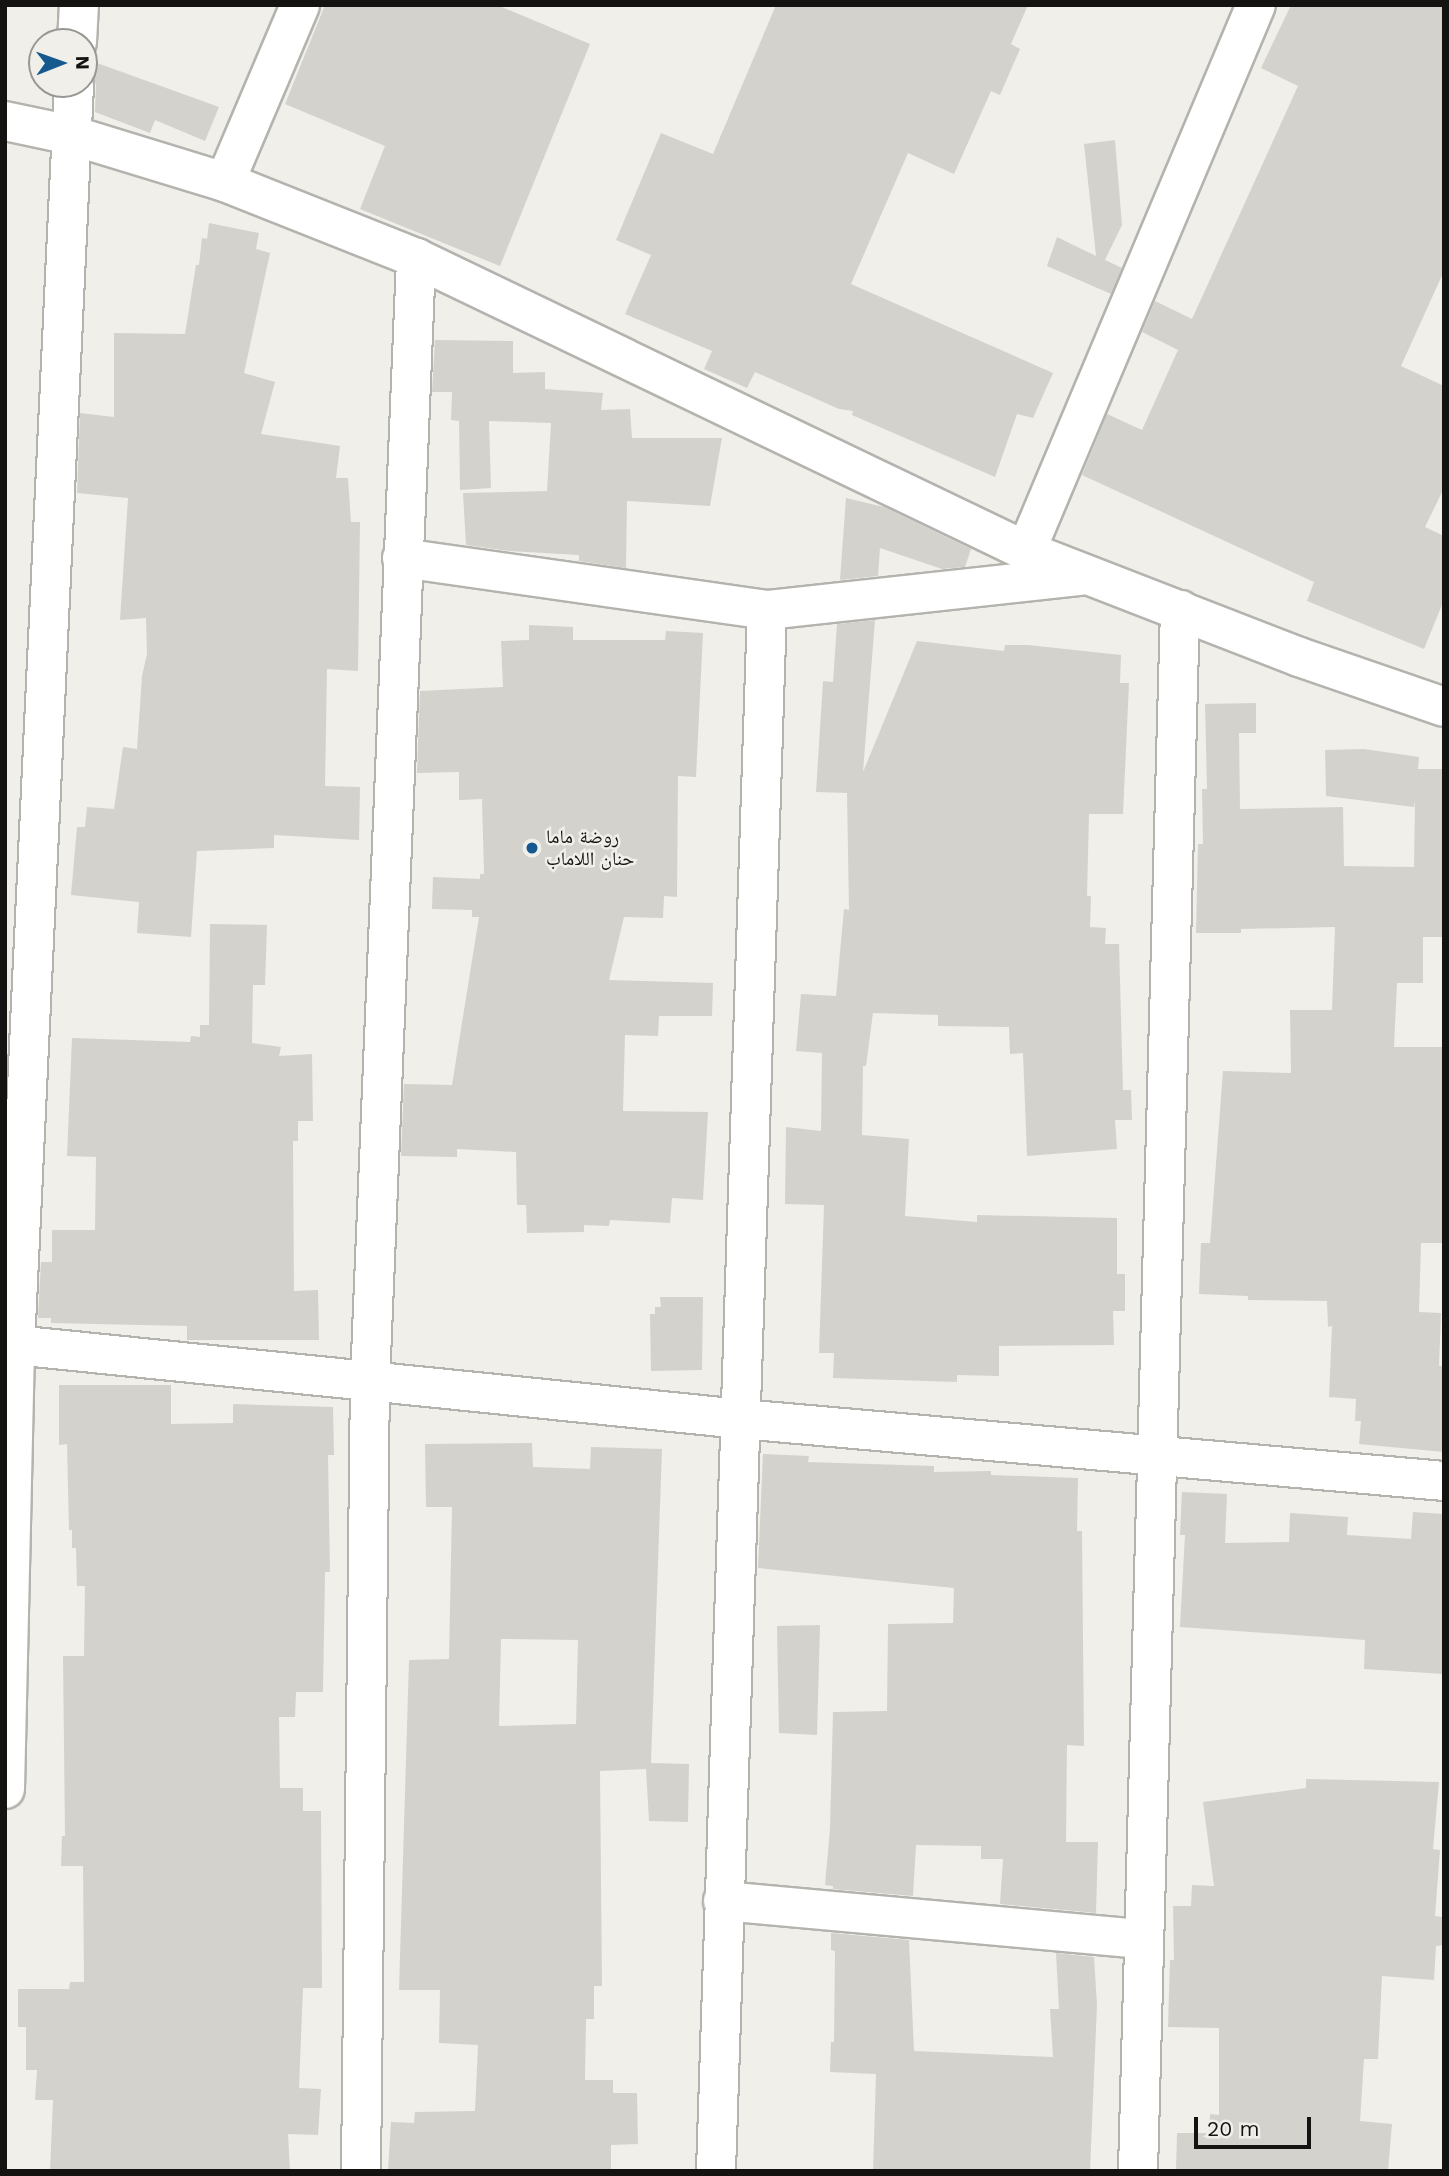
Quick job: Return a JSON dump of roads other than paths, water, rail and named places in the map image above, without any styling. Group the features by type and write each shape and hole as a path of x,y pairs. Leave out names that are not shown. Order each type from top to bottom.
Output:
{"street":[{"path":"77,28 79,5"},
{"path":"225,182 300,5"},
{"path":"1026,551 1256,5"},
{"path":"5,1789 10,1345 73,98"},
{"path":"5,121 71,135 225,182 416,258 1026,551 1299,657 1441,699"},
{"path":"361,2171 370,1381 416,258"},
{"path":"402,558 767,610 1089,575"},
{"path":"716,2171 767,610"},
{"path":"1138,2171 1142,1939 1158,1455 1180,610"},
{"path":"10,1345 741,1419 1444,1481"},
{"path":"723,1901 1142,1939"}],"place":[{"name":"روضة ماما حنان اللاماب","path":"532,848"}]}
